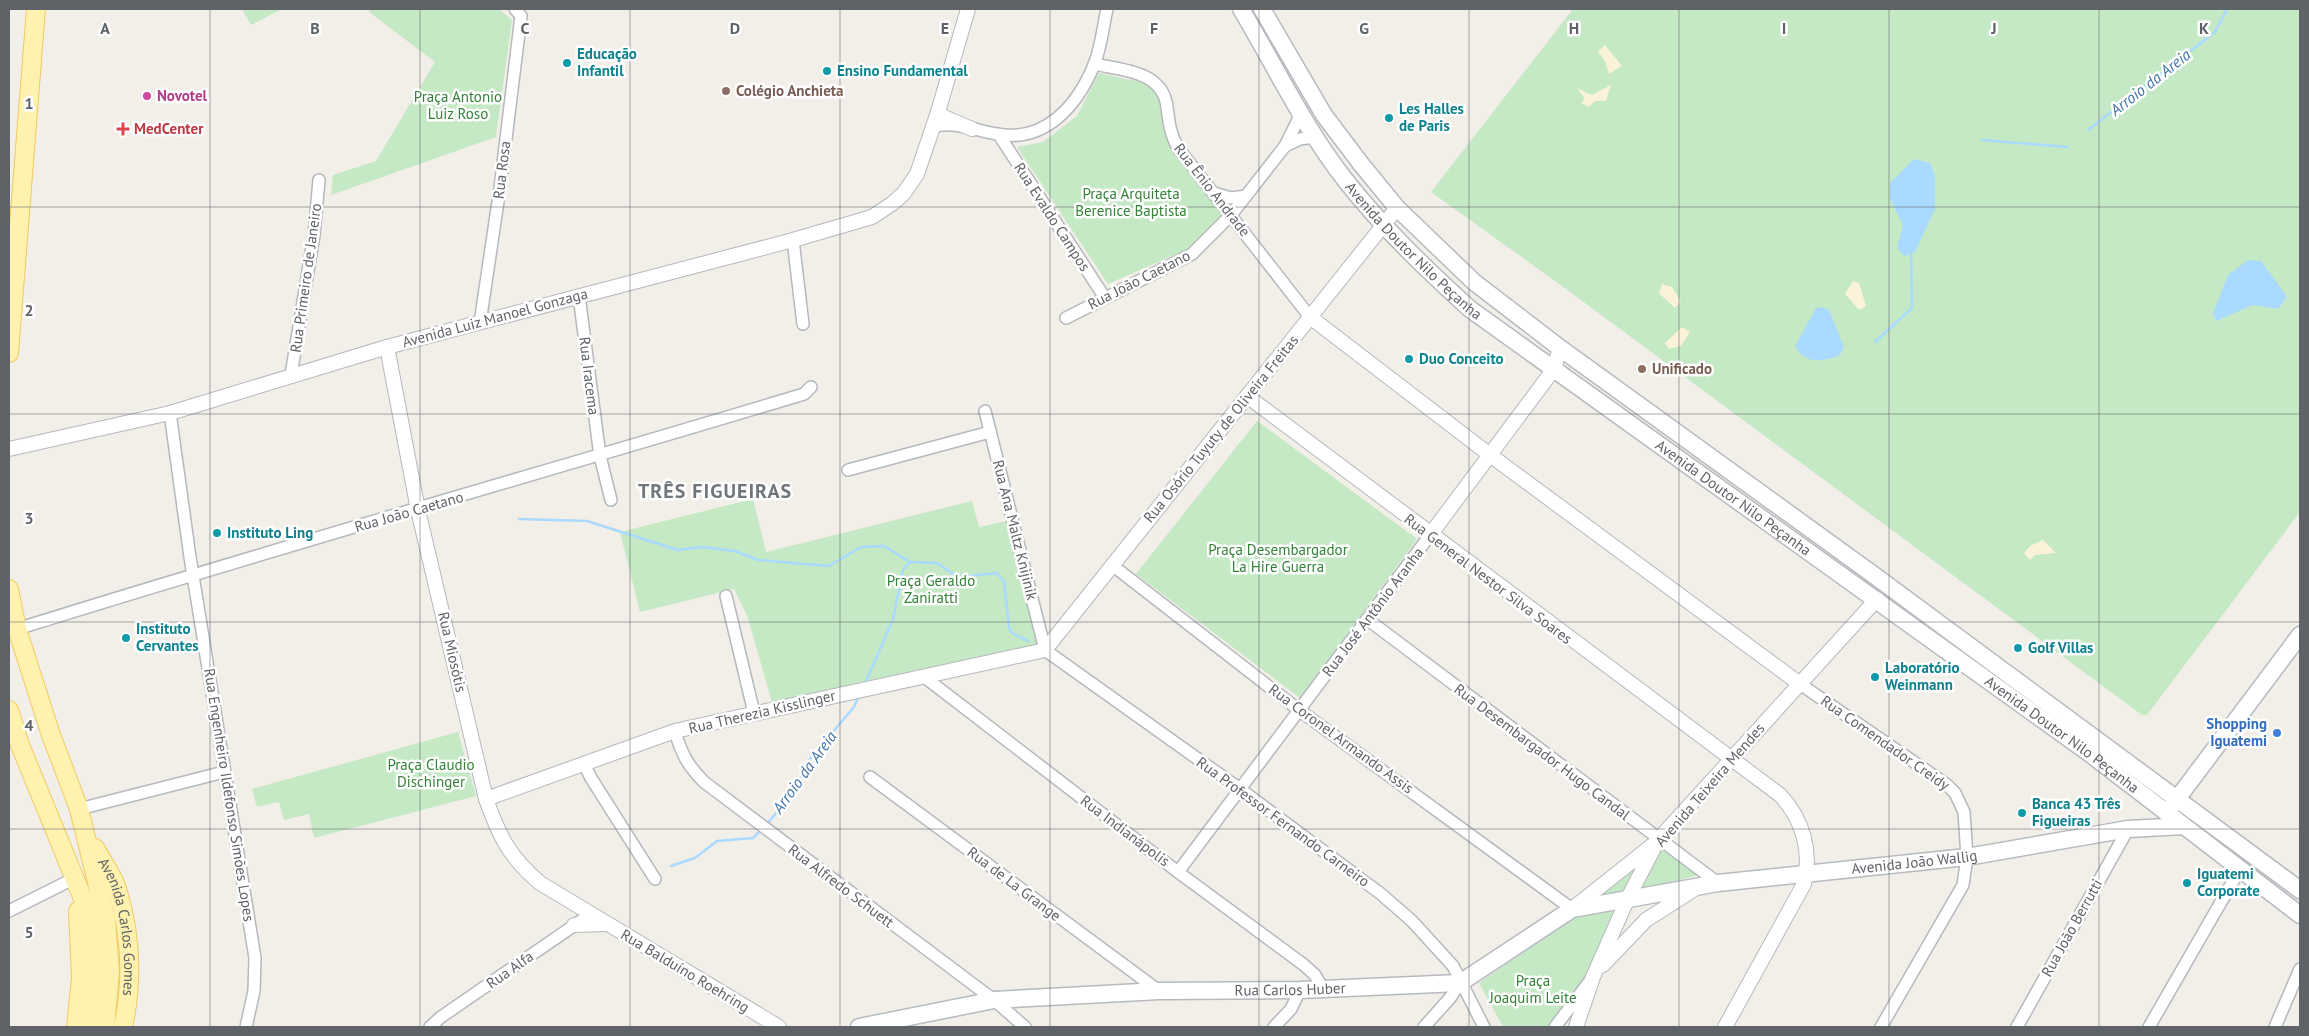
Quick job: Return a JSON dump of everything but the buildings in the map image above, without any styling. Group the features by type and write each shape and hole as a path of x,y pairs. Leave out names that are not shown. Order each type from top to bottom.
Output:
{"main road":[{"path":"9,353 36,9"},
{"name":"Avenida Doutor Nilo Peçanha","path":"1242,9 1316,137 1345,180 1383,224 1470,309 1877,599 2161,808 2300,915"},
{"name":"Avenida Doutor Nilo Peçanha","path":"1262,9 1324,115 1397,208 1474,282 1560,348 2199,814 2300,890"},
{"name":"Avenida Carlos Gomes","path":"9,589 13,634 79,809 106,920 110,972 104,1027"},
{"path":"1877,599 1892,597 1907,601"},
{"path":"2134,826 2177,798 2300,635"},
{"name":"Avenida Carlos Gomes","path":"9,710 20,745 88,911 94,939 96,978 92,1027"},
{"path":"2156,783 2195,774"},
{"path":"2195,774 2201,839"},
{"name":"Avenida João Wallig","path":"1700,886 1967,857 2134,826 2184,826"},
{"name":"Avenida Carlos Gomes","path":"86,832 117,887 127,934 130,981 124,1027"},
{"name":"Avenida Carlos Gomes","path":"75,878 80,930 81,978 76,1027"},
{"path":"1460,983 1572,909 1700,886"},
{"name":"Rua Carlos Huber","path":"859,1027 994,1000 1159,991 1300,990 1460,983"}],"street":[{"name":"Avenida Luiz Manoel Gonzaga","path":"9,449 170,413 291,374 387,347 793,240 872,217 904,193 917,174 938,112 968,9"},
{"path":"931,133 944,124 999,135 1024,136 1046,127 1074,102 1094,64 1107,9"},
{"name":"Rua Rosa","path":"480,323 500,188 518,13"},
{"name":"Rua Ênio Andrade","path":"1094,64 1143,74 1157,85 1166,98 1173,140 1310,317"},
{"name":"Rua João Caetano","path":"1066,318 1192,254 1231,215 1285,146 1298,120 1299,108"},
{"path":"938,112 944,117 972,129"},
{"name":"Rua Evaldo Campos","path":"999,135 1105,298"},
{"path":"1285,146 1300,139 1316,137"},
{"name":"Rua Primeiro de Janeiro","path":"291,374 314,235 319,180"},
{"path":"1214,193 1232,198 1246,196"},
{"name":"Rua Osório Tuyuty de Oliveira Freitas","path":"1045,650 1397,208"},
{"path":"793,240 803,324"},
{"name":"Rua Iracema","path":"579,296 600,456 611,500"},
{"path":"1310,317 1490,455 1800,684"},
{"name":"Rua Miosótis","path":"387,347 418,510 486,800 493,820 516,861 540,883 591,914"},
{"name":"Rua José Antônio Aranha","path":"1178,872 1554,369 1560,348"},
{"name":"Rua João Caetano","path":"13,634 194,573 600,456 804,394 811,387"},
{"name":"Rua General Nestor Silva Soares","path":"1247,396 1430,536 1780,795 1793,808 1799,820 1807,857 1807,873"},
{"name":"Rua Ana Maltz Knijinik","path":"985,410 1045,650"},
{"name":"Rua Engenheiro Ildefonso Simões Lopes","path":"170,413 224,772 255,958 254,991 246,1027"},
{"path":"848,470 990,432"},
{"name":"Rua Coronel Armando Assis","path":"1112,565 1299,710 1572,909"},
{"path":"726,596 754,713"},
{"name":"Avenida Teixeira Mendes","path":"1576,1027 1593,977 1628,898 1658,840 1877,599"},
{"name":"Rua Desembargador Hugo Candal","path":"1367,619 1718,884"},
{"name":"Rua Therezia Kisslinger","path":"486,800 675,732 923,676 1030,655 1045,650"},
{"name":"Rua Professor Fernando Carneiro","path":"1045,650 1240,789 1381,894 1412,921 1453,966 1484,1027"},
{"name":"Rua Indianápolis","path":"923,676 1178,872 1304,965 1315,975 1323,989"},
{"name":"Rua Comendador Creidy","path":"1800,684 1946,784 1955,793 1964,812 1967,857 1962,885 1881,1027"},
{"name":"Rua Alfredo Schuett","path":"675,732 680,751 689,768 704,782 994,1000 1025,1027"},
{"path":"584,764 654,879"},
{"path":"79,809 224,772"},
{"name":"Rua de La Grange","path":"870,777 1159,991"},
{"name":"Rua João Berrutti","path":"2017,1027 2134,826"},
{"path":"1572,909 1658,840"},
{"path":"2149,1027 2240,869"},
{"path":"1725,1027 1798,897 1807,873"},
{"path":"9,911 75,878"},
{"path":"1555,1027 1617,948 1646,920 1700,886"},
{"name":"Rua Balduíno Roehring","path":"591,914 779,1027"},
{"name":"Rua Alfa","path":"430,1027 441,1017 591,914"},
{"path":"574,925 607,924"},
{"path":"2276,1027 2300,969"},
{"path":"1424,1027 1450,998 1460,983"},
{"path":"1274,1027 1291,1009 1300,990"}],"green space":[{"path":"242,9 282,9 251,25"},
{"name":"Praça Antonio Luiz Roso","path":"371,9 499,9 512,20 496,137 331,195 333,175 376,161 435,62 369,12"},
{"path":"1573,9 2300,9 2300,512 2147,715 2142,715 1562,286 1431,192"},
{"name":"Praça Arquiteta Berenice Baptista","path":"1099,73 1144,83 1154,91 1160,103 1163,128 1170,147 1225,215 1188,249 1108,284 1017,147 1043,142 1077,116"},
{"name":"Praça Desembargador La Hire Guerra","path":"1257,421 1417,539 1300,698 1136,574"},
{"name":"Praça Geraldo Zaniratti","path":"753,499 766,552 972,501 979,527 1007,521 1040,645 772,702 747,615 734,589 640,612 620,532"},
{"name":"Praça Claudio Dischinger","path":"458,732 476,796 314,838 309,814 284,820 279,802 257,807 252,789"},
{"path":"1661,847 1699,875 1633,892"},
{"path":"1650,850 1626,895 1583,904"},
{"name":"Praça Joaquim Leite","path":"1618,906 1587,983 1551,1027 1503,1027 1479,983 1572,917"}],"sand":[{"path":"1605,45 1622,66 1609,74 1605,61 1598,52"},
{"path":"1611,85 1606,101 1595,101 1589,107 1581,103 1585,99 1577,88 1592,95"},
{"path":"1853,281 1859,283 1866,306 1859,310 1845,294"},
{"path":"1662,284 1672,287 1681,302 1675,308 1659,293"},
{"path":"1682,327 1690,332 1681,346 1669,349 1665,343"},
{"path":"2043,540 2056,553 2035,555 2030,560 2024,553 2030,546"}],"water":[{"path":"1914,159 1930,163 1935,176 1935,209 1915,252 1904,256 1897,248 1903,225 1890,199 1890,183"},
{"path":"2248,260 2261,261 2287,297 2278,309 2253,305 2216,321 2213,314 2228,275"},
{"path":"1823,307 1829,310 1844,347 1839,356 1820,360 1809,359 1799,352 1795,346 1816,308"}],"waterway":[{"name":"Arroio da Areia","path":"2088,130 2215,32 2227,9"},
{"name":"Arroio da Areia","path":"1982,140 2068,147"},
{"name":"Arroio da Areia","path":"1875,342 1912,308 1911,252"},
{"path":"519,519 587,521 678,550 702,547 735,551 758,560 829,566 861,547 884,546 910,562"},
{"name":"Arroio da Areia","path":"865,684 893,619 903,570 910,562 937,563 958,577 997,573 1004,582 1009,628 1012,633 1028,641"},
{"name":"Arroio da Areia","path":"767,824 795,790 809,760 854,707 859,695"},
{"name":"Arroio da Areia","path":"671,866 695,858 717,841 753,838 761,830"}],"place":[{"name":"Educação Infantil","path":"567,63"},
{"name":"Ensino Fundamental","path":"827,71"},
{"name":"Colégio Anchieta","path":"726,91"},
{"name":"Novotel","path":"147,96"},
{"name":"Les Halles de Paris","path":"1389,118"},
{"name":"MedCenter","path":"123,129"},
{"name":"Duo Conceito","path":"1409,359"},
{"name":"Unificado","path":"1642,369"},
{"name":"Instituto Ling","path":"217,533"},
{"name":"Instituto Cervantes","path":"126,638"},
{"name":"Golf Villas","path":"2018,648"},
{"name":"Laboratório Weinmann","path":"1875,677"},
{"name":"Shopping Iguatemi","path":"2277,733"},
{"name":"Banca 43 Três Figueiras","path":"2022,813"},
{"name":"Iguatemi Corporate","path":"2187,883"}],"district":[{"name":"TRÊS FIGUEIRAS","path":"715,491"}]}
